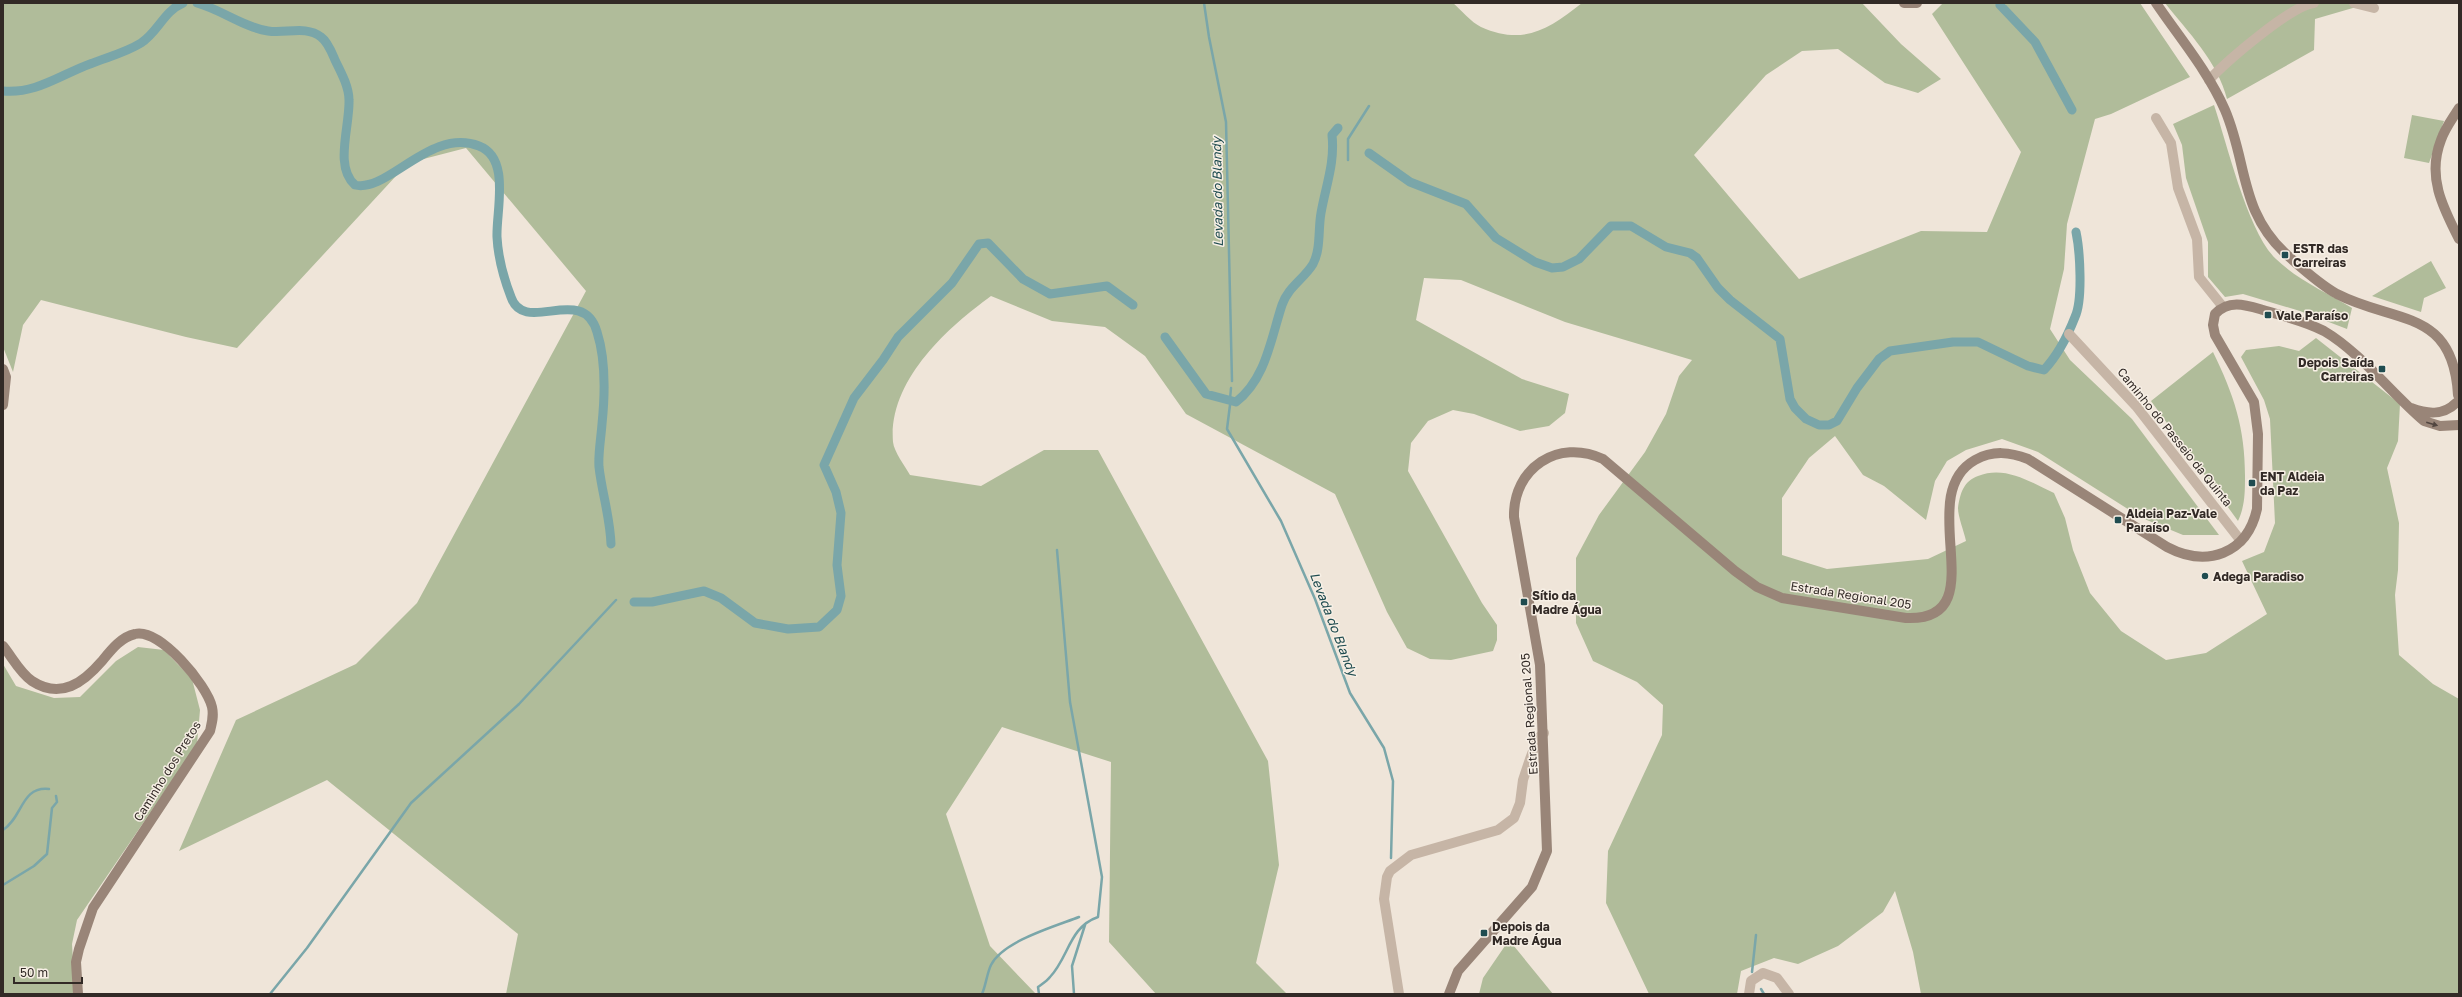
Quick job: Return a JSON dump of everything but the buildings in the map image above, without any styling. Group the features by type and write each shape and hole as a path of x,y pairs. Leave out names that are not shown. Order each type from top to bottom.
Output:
{"main road":[{"path":"1904,3 1917,3"},
{"path":"2156,3 2209,80 2226,112 2250,200 2257,219 2275,242 2318,282 2338,294 2424,326 2442,341 2452,362 2459,370"},
{"path":"2459,108 2441,138 2436,154 2435,174 2441,203 2459,238"},
{"path":"2223,307 2246,304 2302,322 2324,331 2341,344 2429,423 2447,426 2459,425"},
{"name":"Estrada Regional 205","path":"1449,994 1458,971 1532,887 1544,862 1548,839 1544,733 1537,639 1514,507 1518,487 1534,466 1551,456 1581,452 1595,455 1610,464 1735,572 1757,587 1771,594 1803,602 1906,618 1931,616 1944,607 1949,599 1952,577 1948,518 1950,494 1962,471 1970,464 1988,454 2010,453 2028,459 2168,547 2189,556 2214,556 2234,547 2241,541 2255,520 2257,509 2258,434 2254,402 2215,335 2213,319 2215,314 2223,307"},
{"path":"2411,408 2434,413 2443,412 2458,401 2452,362"},
{"path":"3,369 6,376 6,393 3,405"},
{"name":"Caminho dos Pretos","path":"3,646 32,681 43,686 63,688 85,680 125,638 135,634 145,634 156,638 176,656 204,690 213,708 213,720 210,731 94,908 79,948 76,980 78,994"}],"street":[{"path":"2209,80 2232,56 2288,16 2314,3"},
{"path":"2354,3 2374,8"},
{"path":"2156,118 2170,143 2178,188 2197,239 2199,277 2223,307"},
{"name":"Caminho do Passeio da Quinta","path":"2070,334 2136,406 2241,541"},
{"path":"1399,994 1384,899 1387,877 1390,870 1411,855 1498,830 1514,818 1520,803 1523,780 1530,759 1538,738 1544,733"},
{"path":"1749,994 1751,981 1763,974 1777,978 1789,994"}],"green space":[{"path":"3,3 1453,3 1481,27 1510,35 1523,35 1547,27 1582,3 1862,3 1901,44 1941,79 1918,93 1885,83 1838,49 1802,51 1766,75 1694,155 1799,279 1921,231 1987,232 2021,152 1932,14 1943,3 2140,3 2190,77 2111,114 2095,119 2067,224 2064,269 2050,329 2070,360 2132,419 2219,535 2183,535 2142,518 2038,452 2002,439 1966,450 1947,461 1935,481 1926,520 1884,486 1863,475 1835,436 1809,458 1782,498 1782,555 1827,569 1928,559 1966,541 1958,508 1960,497 1969,481 1973,478 1988,473 1998,472 2017,476 2054,493 2065,518 2073,550 2090,593 2121,631 2166,660 2206,653 2267,614 2242,561 2264,552 2275,523 2270,419 2264,400 2241,357 2246,350 2279,346 2299,351 2316,338 2400,404 2398,441 2387,468 2399,523 2398,570 2395,595 2399,655 2433,684 2459,699 2459,994 1921,994 1913,952 1895,891 1883,912 1838,946 1798,964 1774,958 1741,971 1737,994 1649,994 1606,903 1608,851 1662,735 1663,705 1637,682 1593,661 1576,623 1576,558 1599,515 1645,452 1666,414 1679,376 1692,360 1565,322 1461,280 1424,278 1416,320 1522,379 1569,394 1565,413 1549,426 1520,431 1474,414 1453,410 1428,421 1411,443 1408,471 1482,603 1497,625 1497,640 1493,651 1451,660 1430,659 1407,648 1387,612 1335,494 1186,414 1145,356 1105,327 1052,321 991,296 956,324 939,340 924,358 910,377 900,398 894,420 894,446 910,475 981,486 1044,450 1098,450 1268,761 1279,865 1256,963 1287,994 1156,994 1109,942 1111,762 1002,727 946,814 990,946 1036,994 506,994 518,934 327,780 179,851 236,720 356,664 417,603 586,291 466,148 408,163 237,348 186,337 41,300 23,325 13,372 3,347"},
{"path":"2165,3 2370,3 2315,19 2314,50 2227,99 2217,72 2192,36"},
{"path":"2214,105 2239,187 2256,229 2266,247 2276,259 2294,274 2352,308 2347,329 2300,311 2243,294 2225,297 2208,277 2208,242 2186,178 2182,145 2173,124"},
{"path":"2412,115 2444,121 2429,163 2404,158"},
{"path":"2431,261 2446,288 2424,298 2421,312 2372,296"},
{"path":"2213,352 2227,383 2237,412 2243,442 2245,493 2242,510 2238,521 2151,401"},
{"path":"138,647 164,650 192,679 200,710 197,744 77,920 72,944 75,994 3,994 3,664 16,686 54,698 80,697 116,661"},
{"path":"1509,940 1553,994 1479,994 1483,978"}],"waterway":[{"path":"3,91 26,90 37,87 79,68 135,46 147,38 171,11 183,3"},
{"path":"197,3 259,29 275,32 309,31 315,33 323,39 331,51 348,90 349,110 344,157 345,168 355,185 368,185 381,180 427,152 444,145 461,143 479,146 489,152 495,162 500,186 497,237 502,267 511,297 518,308 528,312 567,310 579,311 590,318 597,332 602,354 604,378 604,401 599,451 599,467 611,544"},
{"name":"Levada do Blandy","path":"1204,3 1209,37 1226,122 1232,381"},
{"path":"2001,3 2000,5 2035,42 2072,110"},
{"path":"1348,160 1348,139 1369,106"},
{"path":"1165,337 1206,394 1236,402 1246,393 1261,370 1271,344 1282,305 1288,293 1309,269 1316,258 1320,219 1330,174 1333,145 1332,135 1338,128"},
{"path":"1369,153 1410,182 1466,204 1496,238 1535,262 1552,268 1563,267 1579,259 1611,226 1631,226 1666,247 1690,253 1697,258 1718,288 1730,300 1780,339 1790,399 1795,408 1806,419 1819,425 1829,425 1837,421 1857,388 1879,359 1890,351 1953,342 1978,342 2028,366 2044,370 2062,345 2078,309 2080,275 2079,251 2076,232"},
{"path":"634,602 652,602 704,591 721,598 755,623 788,629 819,627 837,610 841,596 837,565 841,513 836,492 824,465 854,398 883,360 898,337 952,283 979,244 988,243 1023,279 1050,294 1107,286 1133,305"},
{"name":"Levada do Blandy","path":"1230,399 1231,388"},
{"name":"Levada do Blandy","path":"1230,405 1227,429 1281,521 1315,599 1350,693 1384,748 1393,781 1391,858"},
{"path":"1039,994 1038,987 1047,980 1056,969 1075,935 1088,922 1098,917 1102,877 1070,702 1057,550"},
{"path":"270,994 307,948 411,803 519,704 616,600"},
{"path":"3,830 15,818 27,797 40,789 49,789"},
{"path":"3,885 34,866 47,854 52,808 57,802 56,796"},
{"path":"982,994 988,972 997,956 1031,935 1079,917"},
{"path":"1074,994 1072,966 1085,925"},
{"path":"1752,972 1756,935"},
{"path":"1761,989 1764,994"}],"place":[{"name":"ESTR das Carreiras","path":"2285,255"},
{"name":"Vale Paraíso","path":"2268,315"},
{"name":"Depois Saída Carreiras","path":"2382,369"},
{"name":"ENT Aldeia da Paz","path":"2252,483"},
{"name":"Aldeia Paz-Vale Paraíso","path":"2118,520"},
{"name":"Adega Paradiso","path":"2205,576"},
{"name":"Sítio da Madre Água","path":"1524,602"},
{"name":"Depois da Madre Água","path":"1484,933"}]}
